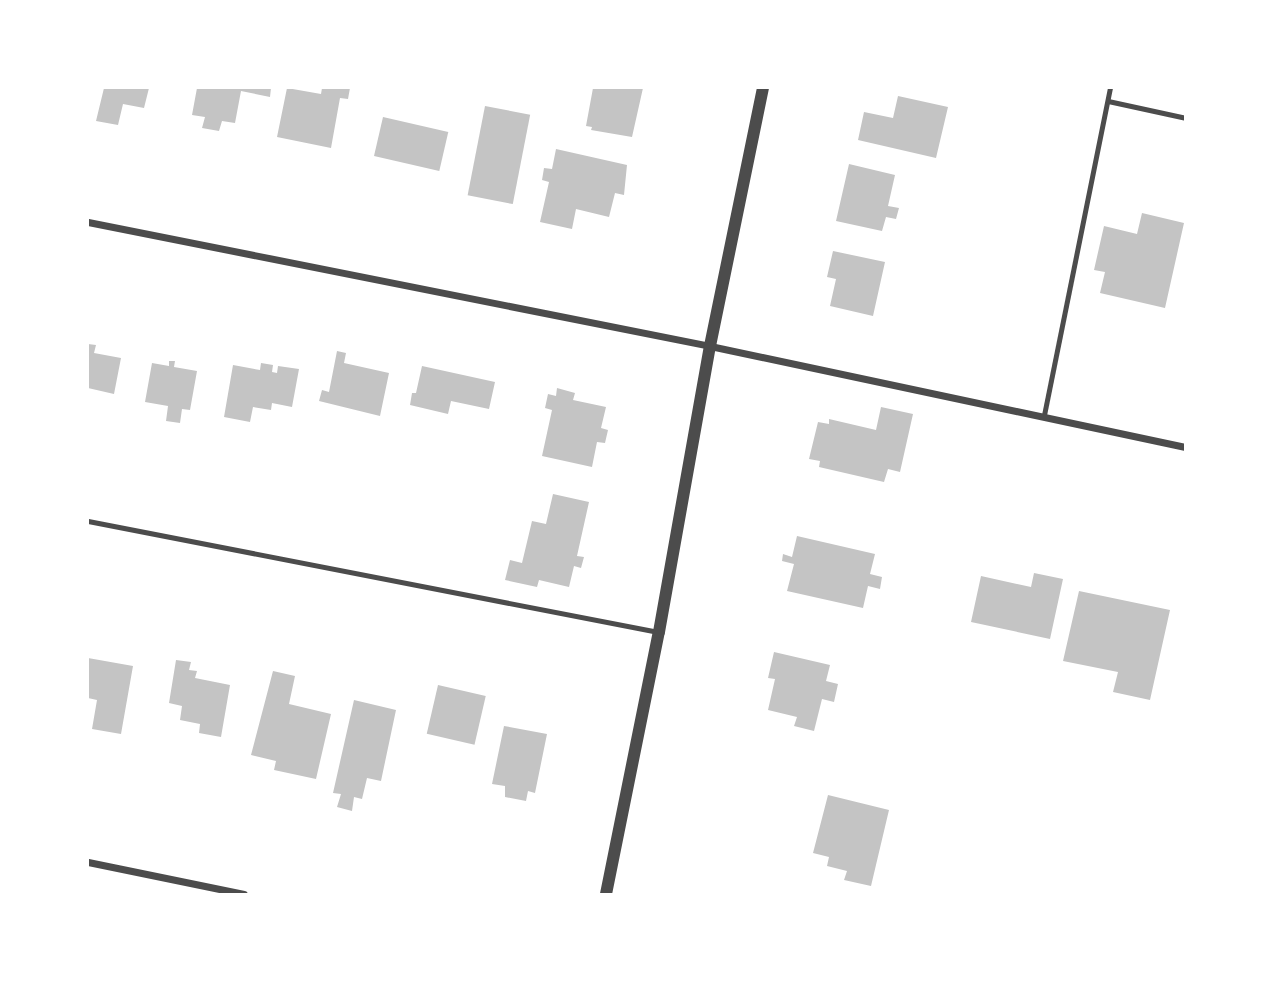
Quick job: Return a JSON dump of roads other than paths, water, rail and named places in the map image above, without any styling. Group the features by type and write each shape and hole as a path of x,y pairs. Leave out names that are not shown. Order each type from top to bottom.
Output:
{"street":[{"path":"606,894 659,632 710,346 763,88"},
{"path":"88,222 710,346 1185,447"},
{"path":"88,862 244,894"}],"lane":[{"path":"1044,415 1110,88"},
{"path":"1108,101 1185,118"},
{"path":"88,521 659,632"}]}
